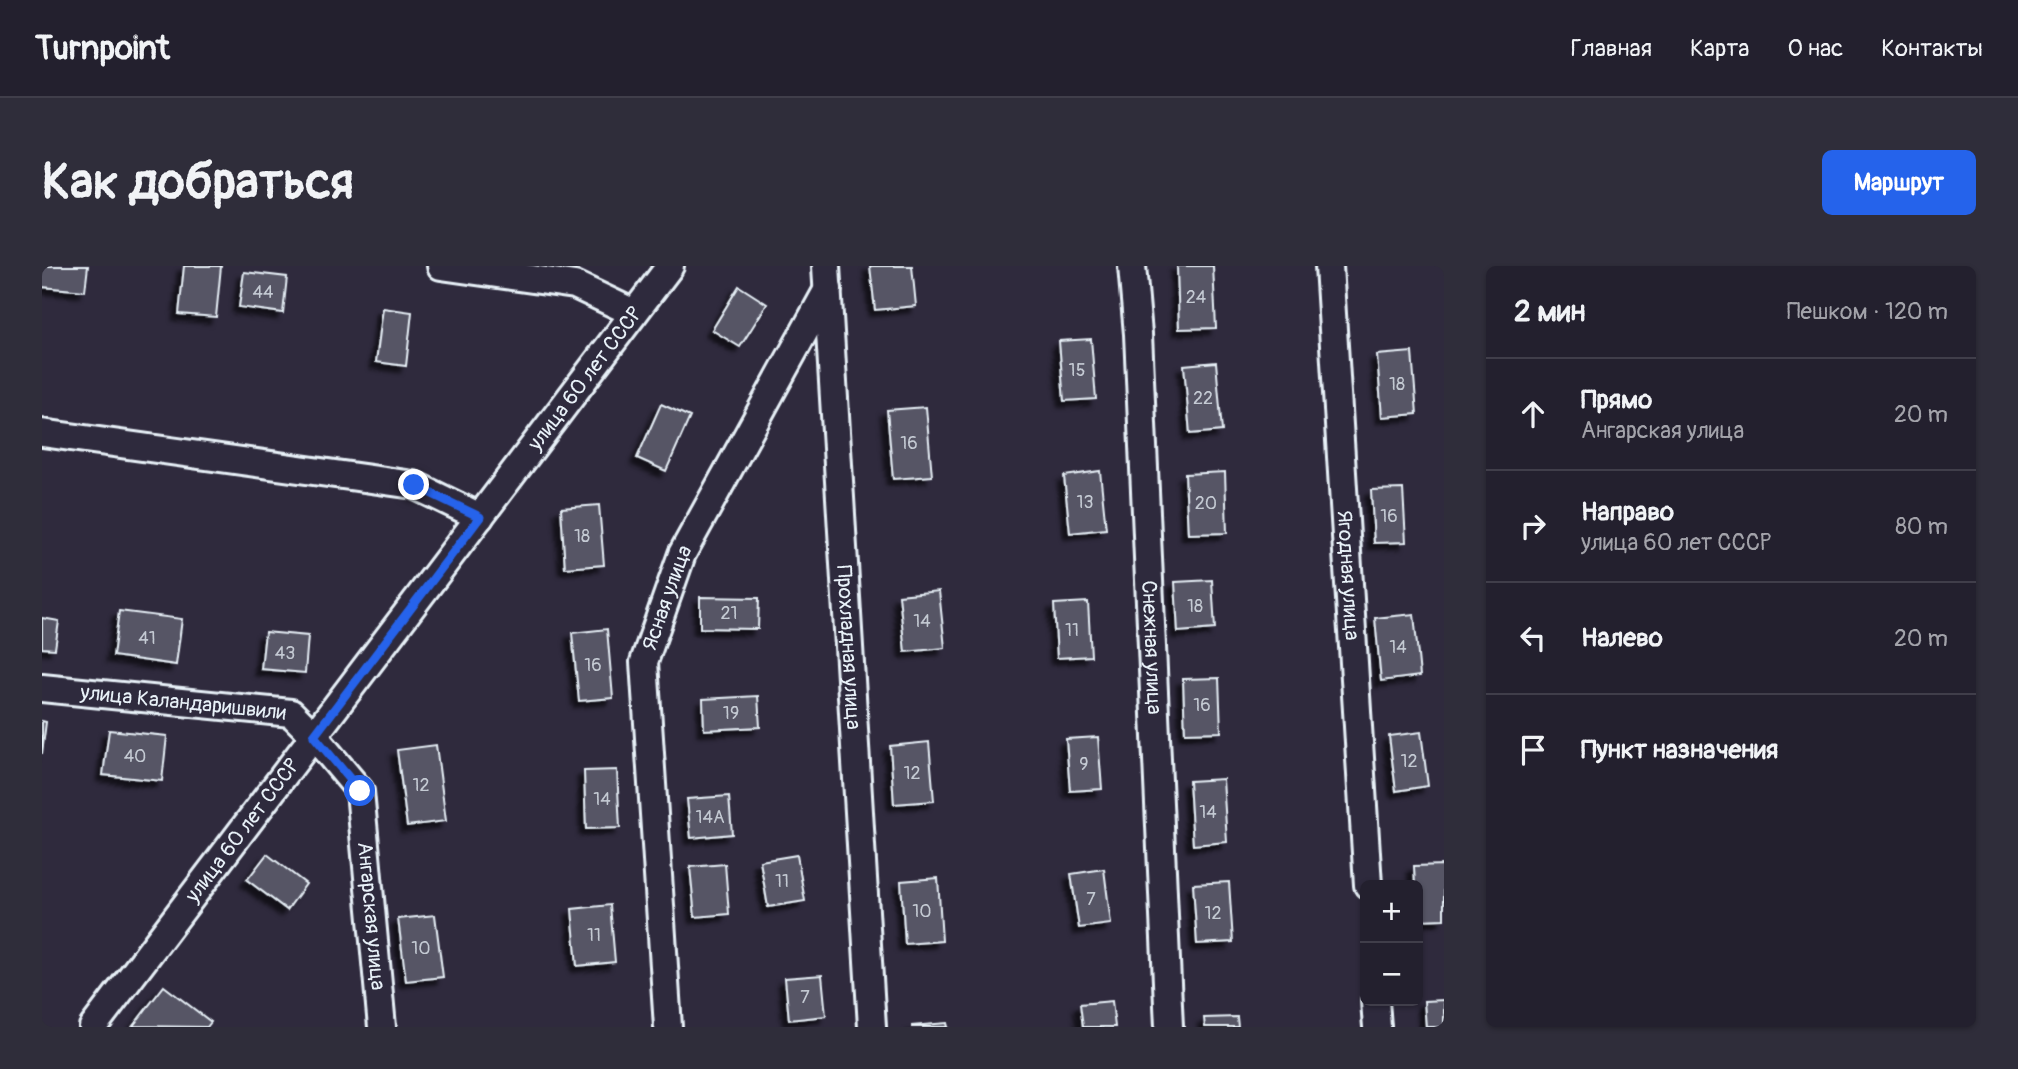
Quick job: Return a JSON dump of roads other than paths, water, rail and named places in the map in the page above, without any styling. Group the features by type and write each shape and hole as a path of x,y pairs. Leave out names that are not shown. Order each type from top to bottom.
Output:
{"street":[{"path":"440,266 575,285 634,313"},
{"name":"улица 60 лет СССР","path":"93,1027 670,266"},
{"name":"Снежная улица","path":"1132,266 1139,348 1169,1027"},
{"name":"Ягодная улица","path":"1329,266 1368,880"},
{"name":"Ясная улица","path":"668,1027 644,662 682,554 827,278"},
{"name":"Прохладная улица","path":"827,278 872,1027"},
{"path":"42,433 414,485 480,517"},
{"name":"улица Каландаришвили","path":"42,688 291,713 314,736"},
{"name":"Ангарская улица","path":"314,736 360,791 382,1027"},
{"path":"1375,1006 1377,1027"}]}
